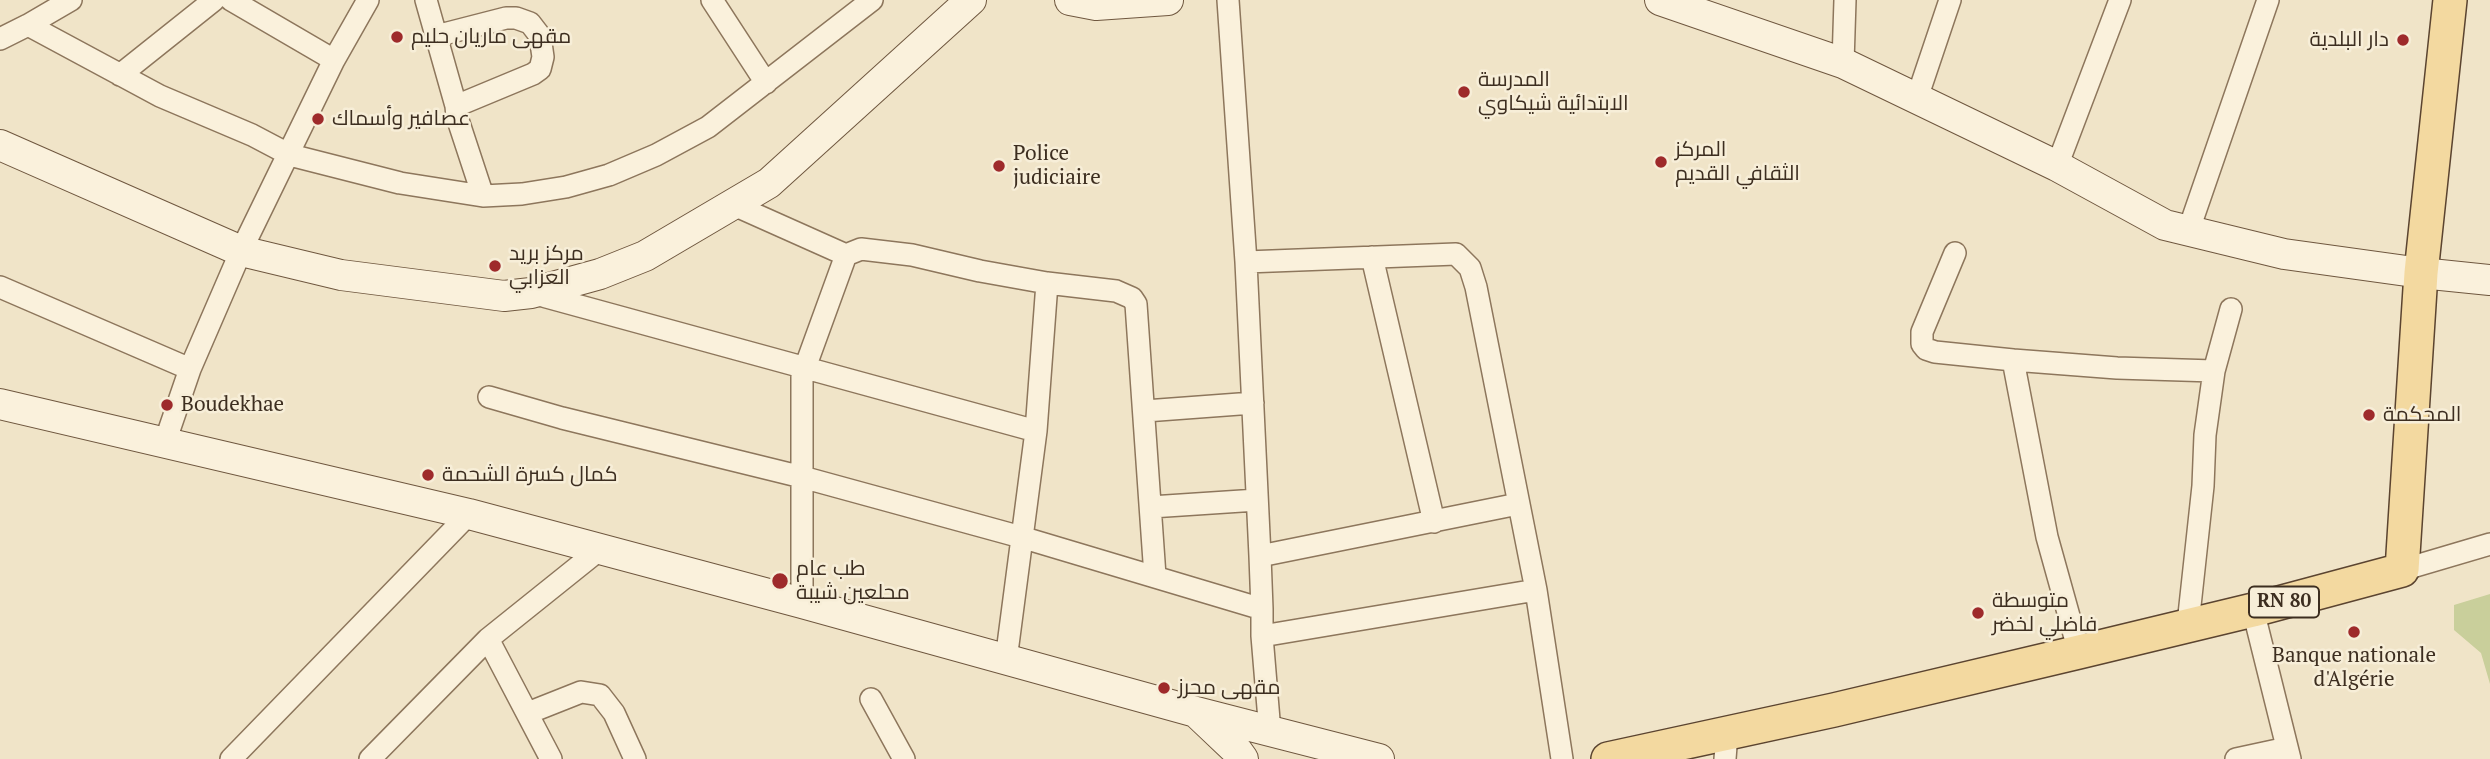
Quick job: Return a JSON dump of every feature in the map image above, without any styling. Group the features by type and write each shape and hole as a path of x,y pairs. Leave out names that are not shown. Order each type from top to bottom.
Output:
{"main road":[{"path":"2402,570 2421,273 2450,0"},
{"name":"RN 80","path":"1608,759 1726,746 2402,570"}],"street":[{"path":"0,38 71,0"},
{"path":"120,75 214,0"},
{"path":"231,0 334,60"},
{"path":"165,442 190,369 241,251 334,60 368,0"},
{"path":"426,0 457,117 483,196"},
{"path":"712,0 766,83"},
{"path":"28,24 159,96 252,135 290,155 400,183 483,196 522,194 566,187 609,175 656,155 708,127 872,0"},
{"path":"0,145 241,251 341,275 504,296 531,293 600,274 645,256 769,183 971,0"},
{"path":"1070,0 1096,5 1168,0"},
{"path":"1228,0 1246,262 1262,636 1270,732"},
{"path":"1660,0 1843,63 2057,166 2165,225 2284,254 2490,280"},
{"path":"1843,63 1845,0"},
{"path":"1917,99 1950,0"},
{"path":"2057,166 2120,0"},
{"path":"2188,232 2268,0"},
{"path":"436,36 488,21 516,18 530,23 540,36 543,57 540,69 456,106"},
{"path":"734,205 846,254 861,249 912,255 980,271 1124,293 1136,304 1155,576"},
{"path":"1955,253 1922,332 1922,344 1926,349 2117,369 2214,371"},
{"path":"802,603 802,376 846,254"},
{"path":"1246,262 1456,254 1470,268 1536,590 1562,759"},
{"path":"1372,257 1434,522"},
{"path":"1006,660 1036,431 1047,283"},
{"path":"0,287 190,369"},
{"path":"531,293 1036,431"},
{"path":"2189,624 2203,486 2204,435 2214,371 2231,309"},
{"path":"2013,360 2047,537 2079,652"},
{"path":"489,397 562,418 802,477 1021,537 1262,609"},
{"path":"1145,411 1253,403"},
{"path":"0,404 469,514 1270,732 1379,759"},
{"path":"1151,507 1257,500"},
{"path":"1260,556 1518,504"},
{"path":"241,756 469,514"},
{"path":"2402,570 2490,544"},
{"path":"370,759 488,639 599,550"},
{"path":"1262,636 1536,590"},
{"path":"2236,759 2289,753 2253,610"},
{"path":"488,639 551,759"},
{"path":"528,713 581,692 600,695 614,713 635,759"},
{"path":"871,699 904,759"},
{"path":"1196,712 1243,759"}],"green space":[{"path":"2490,594 2490,684 2481,653 2454,630 2454,605"}],"place":[{"name":"مقهى ماريان حليم","path":"397,37"},
{"name":"دار البلدية","path":"2403,40"},
{"name":"المدرسة الابتدائية شيكاوي","path":"1464,92"},
{"name":"عصافير وأسماك","path":"318,119"},
{"name":"المركز الثقافي القديم","path":"1661,162"},
{"name":"Police judiciaire","path":"999,166"},
{"name":"مركز بريد العزابي","path":"495,266"},
{"name":"Boudekhae","path":"167,405"},
{"name":"المحكمة","path":"2369,415"},
{"name":"كمال كسرة الشحمة","path":"428,475"},
{"name":"طب عام محلعين شيبة","path":"780,581"},
{"name":"متوسطة فاضلي لخضر","path":"1978,613"},
{"name":"Banque nationale d'Algérie","path":"2354,632"},
{"name":"مقهى محرز","path":"1164,688"}]}
